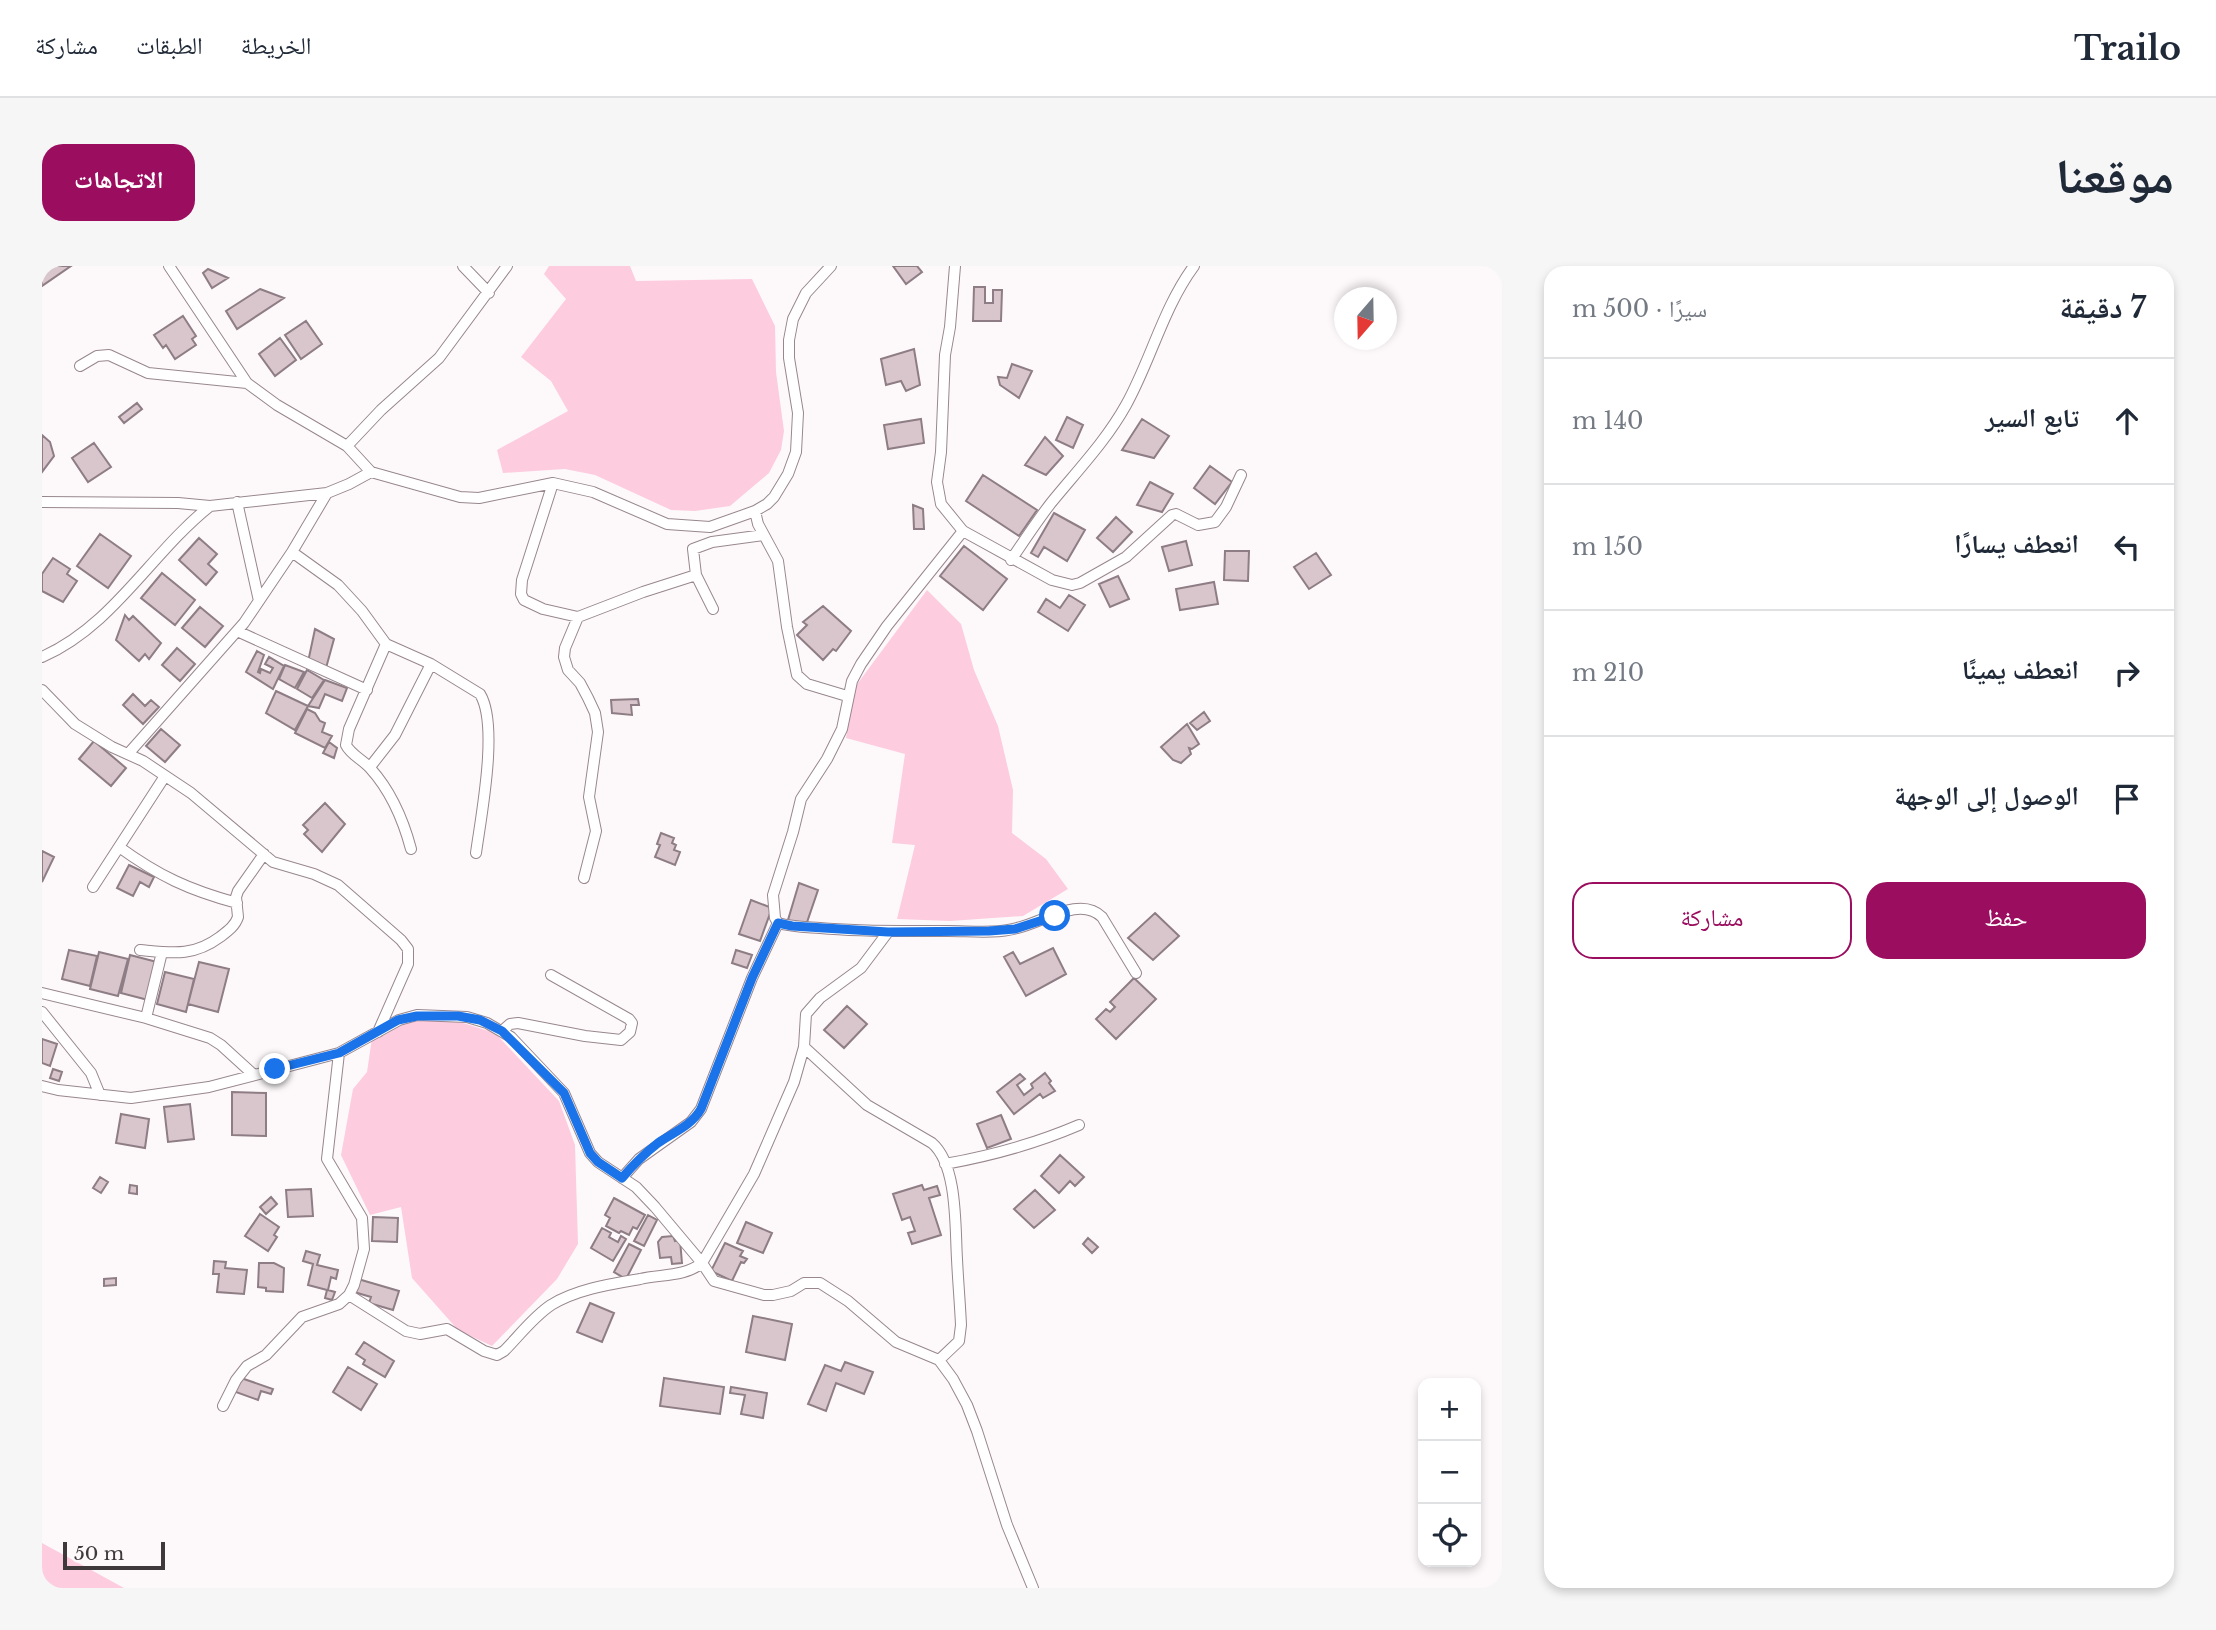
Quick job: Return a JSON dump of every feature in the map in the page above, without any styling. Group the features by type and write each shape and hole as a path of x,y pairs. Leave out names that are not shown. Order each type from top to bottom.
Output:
{"street":[{"path":"169,266 247,383 287,411 347,446 371,472 439,493 470,498 552,483 593,492 667,524 682,527 710,527 755,511 774,497 794,460 798,413 791,375 789,340 793,320 806,293 831,266"},
{"path":"463,266 489,293"},
{"path":"347,446 380,410 439,358 507,266"},
{"path":"955,266 945,355 941,452 937,482 941,504 963,531 1011,560 1058,583 1072,585 1126,557 1172,515 1198,525 1215,522 1226,507 1241,475"},
{"path":"1011,560 1117,420 1162,322 1194,266"},
{"path":"80,366 97,356 109,355 148,373 247,383"},
{"path":"42,502 178,503 210,506 327,493 371,472"},
{"path":"552,483 522,580 521,594 524,600 543,609 578,617 696,575"},
{"path":"128,754 237,631 292,552 327,493"},
{"path":"237,502 259,601"},
{"path":"42,657 89,629 191,521 210,506"},
{"path":"755,511 778,561 797,675 807,684 847,696"},
{"path":"963,531 887,626 861,664 847,696 842,729 827,759 801,799 774,890 775,918 778,923 792,926 888,932 1015,929 1085,908 1102,917 1136,973"},
{"path":"713,609 696,575 692,551 712,542 764,535"},
{"path":"292,552 338,585 362,611 386,644 431,664 476,691 484,700 487,761 476,853"},
{"path":"578,617 564,657 568,670 595,713 598,732 589,797 596,831 584,877"},
{"path":"237,631 367,690"},
{"path":"386,644 349,729 346,745 370,767 396,806 411,849"},
{"path":"370,767 395,735 431,664"},
{"path":"42,690 75,724 191,793 281,866 314,874 338,885 388,928 408,949 408,964 378,1031"},
{"path":"93,887 165,776"},
{"path":"119,847 152,870 185,887 237,903"},
{"path":"140,950 191,952 208,946 236,924 239,917 238,891 264,854"},
{"path":"622,1178 639,1159 691,1122 701,1109 752,978 778,923"},
{"path":"349,1295 407,1331 420,1334 447,1329 496,1355 504,1351 551,1306 567,1298 615,1283 678,1274 702,1263 754,1174 794,1082 804,1047 805,1017 808,1010 861,968 888,932"},
{"path":"146,1018 162,952"},
{"path":"502,1031 510,1024 518,1023 621,1040 630,1032 632,1023 629,1019 551,975"},
{"path":"42,993 146,1018 210,1038 254,1075"},
{"path":"42,1012 91,1073 100,1095"},
{"path":"42,1086 131,1098 209,1087 339,1053 409,1016 467,1017 502,1031 564,1093 590,1153 598,1162 636,1187 714,1280 764,1295 782,1293 804,1283 820,1283 848,1300 896,1342 939,1360 953,1379 977,1431 1007,1525 1033,1588"},
{"path":"804,1047 867,1104 932,1143 939,1150 945,1164 956,1220 961,1325 959,1341 939,1360"},
{"path":"223,1406 241,1372 266,1354 293,1325 308,1314 339,1304 349,1295 364,1249 364,1234 362,1218 327,1159 339,1053"},
{"path":"945,1164 992,1154 1079,1125"}],"shaded area":[{"path":"549,266 630,266 636,281 752,279 775,326 776,372 784,431 781,450 769,473 730,506 695,511 671,510 595,475 565,469 503,473 497,450 568,411 551,381 521,357 566,299 544,274"},
{"path":"927,590 961,624 974,670 998,726 1013,790 1012,833 1046,859 1068,889 1023,916 950,921 897,919 915,845 892,843 905,754 846,738 855,687"},
{"path":"401,1020 457,1021 495,1033 559,1101 575,1145 578,1244 557,1279 492,1346 458,1330 412,1278 401,1207 370,1215 341,1155 353,1089 367,1072 372,1038"},
{"path":"42,1543 124,1588 42,1588"}],"building":[{"path":"42,266 71,266 42,286"},
{"path":"893,266 917,266 922,272 906,284"},
{"path":"208,269 228,278 212,288 203,273"},
{"path":"974,287 985,287 985,303 993,303 993,290 1002,290 1001,321 973,321"},
{"path":"260,289 284,298 237,329 226,311"},
{"path":"183,316 196,336 192,339 196,345 175,359 166,345 163,348 154,335"},
{"path":"306,321 322,344 301,359 285,335"},
{"path":"280,338 296,360 275,376 259,354"},
{"path":"914,349 920,385 906,391 901,381 886,385 881,359"},
{"path":"1012,364 1032,371 1019,398 1000,385 998,377 1007,378"},
{"path":"137,403 142,409 124,423 119,417"},
{"path":"1067,417 1083,425 1073,448 1056,440"},
{"path":"921,419 924,443 888,449 884,425"},
{"path":"1142,419 1169,436 1154,458 1122,450"},
{"path":"42,435 50,442 54,456 42,472"},
{"path":"1045,437 1063,456 1046,475 1025,465"},
{"path":"94,443 111,467 88,482 72,458"},
{"path":"1210,466 1232,482 1215,504 1194,488"},
{"path":"983,475 1037,510 1019,536 966,501"},
{"path":"1150,482 1173,494 1162,512 1137,505"},
{"path":"913,505 923,509 924,529 914,529"},
{"path":"1054,513 1085,530 1067,561 1044,547 1038,557 1031,553"},
{"path":"1116,517 1132,532 1113,552 1097,538"},
{"path":"100,534 131,556 108,588 77,566"},
{"path":"199,538 217,554 208,564 217,572 206,585 179,560"},
{"path":"1186,541 1192,565 1169,571 1162,547"},
{"path":"964,546 1007,579 983,610 940,576"},
{"path":"1225,551 1249,551 1248,581 1224,580"},
{"path":"1316,553 1331,575 1309,589 1294,567"},
{"path":"53,558 70,569 67,574 77,581 63,602 42,591 42,574"},
{"path":"162,573 195,600 175,625 141,598"},
{"path":"1118,576 1129,599 1110,607 1099,584"},
{"path":"1214,582 1218,604 1180,610 1176,589"},
{"path":"1069,595 1085,605 1068,631 1038,612 1046,599 1060,608"},
{"path":"823,606 851,631 836,651 833,649 823,660 797,635 807,625 803,622"},
{"path":"200,607 223,626 205,647 182,628"},
{"path":"125,615 129,620 133,616 161,643 149,659 145,654 139,661 116,640"},
{"path":"315,629 334,639 326,668 308,662"},
{"path":"177,648 195,664 180,681 162,665"},
{"path":"257,651 264,655 258,672 260,673 261,669 270,673 273,668 265,664 269,657 284,666 273,689 246,672"},
{"path":"285,665 304,672 295,688 279,679"},
{"path":"307,670 324,680 312,698 297,689"},
{"path":"325,680 347,688 342,701 325,694 319,708 308,706"},
{"path":"276,691 308,706 295,730 266,713"},
{"path":"133,694 145,706 151,700 159,707 143,724 123,705"},
{"path":"638,699 639,705 631,705 632,715 612,713 611,700"},
{"path":"307,709 325,723 322,732 332,736 325,748 295,733"},
{"path":"1204,712 1210,721 1197,730 1190,723"},
{"path":"1187,724 1199,744 1189,748 1191,754 1181,763 1173,760 1161,747"},
{"path":"161,729 180,745 165,762 146,746"},
{"path":"94,741 126,768 111,786 79,759"},
{"path":"329,742 337,748 334,758 323,753"},
{"path":"325,803 345,824 322,852 304,834 308,830 303,825"},
{"path":"661,833 674,838 674,850 680,852 675,865 655,857"},
{"path":"42,851 54,857 42,882"},
{"path":"129,865 154,877 149,887 140,882 133,896 117,888"},
{"path":"799,883 818,890 805,928 788,920"},
{"path":"751,900 772,908 760,941 739,934"},
{"path":"1155,913 1179,936 1153,960 1128,938"},
{"path":"1053,948 1066,974 1026,996 1004,957 1013,952 1020,964"},
{"path":"69,950 97,956 90,986 62,979"},
{"path":"736,950 752,955 747,968 732,963"},
{"path":"99,952 128,959 118,996 90,989"},
{"path":"130,955 157,962 148,1000 121,993"},
{"path":"199,962 229,969 218,1012 188,1004"},
{"path":"165,972 194,979 186,1012 157,1004"},
{"path":"1134,978 1156,999 1116,1039 1096,1019 1106,1009 1110,1012 1115,1007 1110,1002"},
{"path":"847,1006 867,1024 844,1048 824,1030"},
{"path":"42,1039 57,1044 50,1066 42,1063"},
{"path":"53,1069 62,1072 59,1081 50,1078"},
{"path":"1045,1073 1055,1091 1043,1098 1040,1094 1014,1114 997,1092 1020,1074 1025,1079 1017,1085 1024,1095 1033,1088 1031,1084"},
{"path":"232,1092 266,1093 266,1136 232,1135"},
{"path":"190,1104 194,1139 168,1142 164,1107"},
{"path":"121,1114 149,1119 145,1148 116,1143"},
{"path":"1001,1115 1011,1139 987,1148 977,1124"},
{"path":"1060,1155 1084,1177 1075,1186 1070,1181 1059,1193 1041,1176"},
{"path":"100,1177 108,1182 101,1193 93,1188"},
{"path":"130,1185 137,1186 137,1194 129,1193"},
{"path":"922,1185 924,1190 937,1186 940,1195 929,1198 941,1235 912,1244 908,1233 915,1231 910,1217 902,1220 893,1194"},
{"path":"311,1189 313,1216 288,1217 286,1190"},
{"path":"1035,1190 1055,1210 1034,1228 1014,1209"},
{"path":"271,1197 277,1204 266,1214 260,1207"},
{"path":"614,1198 645,1215 637,1229 633,1227 629,1235 606,1226 610,1218 605,1215"},
{"path":"260,1214 279,1227 274,1235 277,1237 268,1251 245,1236"},
{"path":"648,1215 657,1220 644,1246 634,1241"},
{"path":"373,1217 398,1218 397,1242 372,1241"},
{"path":"746,1222 772,1233 763,1253 737,1243"},
{"path":"602,1228 611,1233 609,1237 618,1242 621,1236 626,1239 613,1261 591,1248"},
{"path":"673,1236 675,1241 680,1240 682,1263 672,1264 671,1257 660,1258 658,1242 662,1237"},
{"path":"1088,1238 1098,1247 1092,1253 1083,1244"},
{"path":"725,1243 743,1251 740,1256 747,1259 744,1263 741,1262 732,1281 711,1271"},
{"path":"629,1244 641,1250 626,1279 614,1272"},
{"path":"306,1251 320,1255 317,1265 338,1270 336,1279 331,1277 328,1290 335,1292 332,1300 325,1298 327,1290 308,1285 313,1264 303,1261"},
{"path":"214,1261 226,1262 225,1268 247,1270 244,1294 217,1292 219,1274 213,1274"},
{"path":"259,1263 274,1263 284,1268 283,1292 266,1291 266,1288 258,1287"},
{"path":"116,1278 116,1285 104,1286 104,1279"},
{"path":"358,1279 399,1291 393,1310 369,1303 371,1297 354,1292"},
{"path":"590,1303 614,1313 602,1342 577,1332"},
{"path":"753,1316 792,1324 785,1360 746,1352"},
{"path":"364,1342 394,1361 385,1377 363,1364 365,1360 356,1354"},
{"path":"845,1362 873,1372 864,1394 836,1383 826,1411 808,1404 825,1365 841,1371"},
{"path":"348,1367 377,1384 361,1410 333,1392"},
{"path":"238,1377 273,1389 271,1394 261,1391 258,1400 233,1391"},
{"path":"664,1378 724,1387 720,1414 660,1406"},
{"path":"731,1387 767,1393 763,1418 741,1414 745,1395 730,1393"}],"route":[{"path":"275,1069 339,1053 409,1016 458,1016 480,1020 511,1037 564,1093 590,1153 598,1162 622,1178 639,1159 697,1116 715,1078 752,978 778,923 888,932 989,931 1015,929 1055,916"}]}
